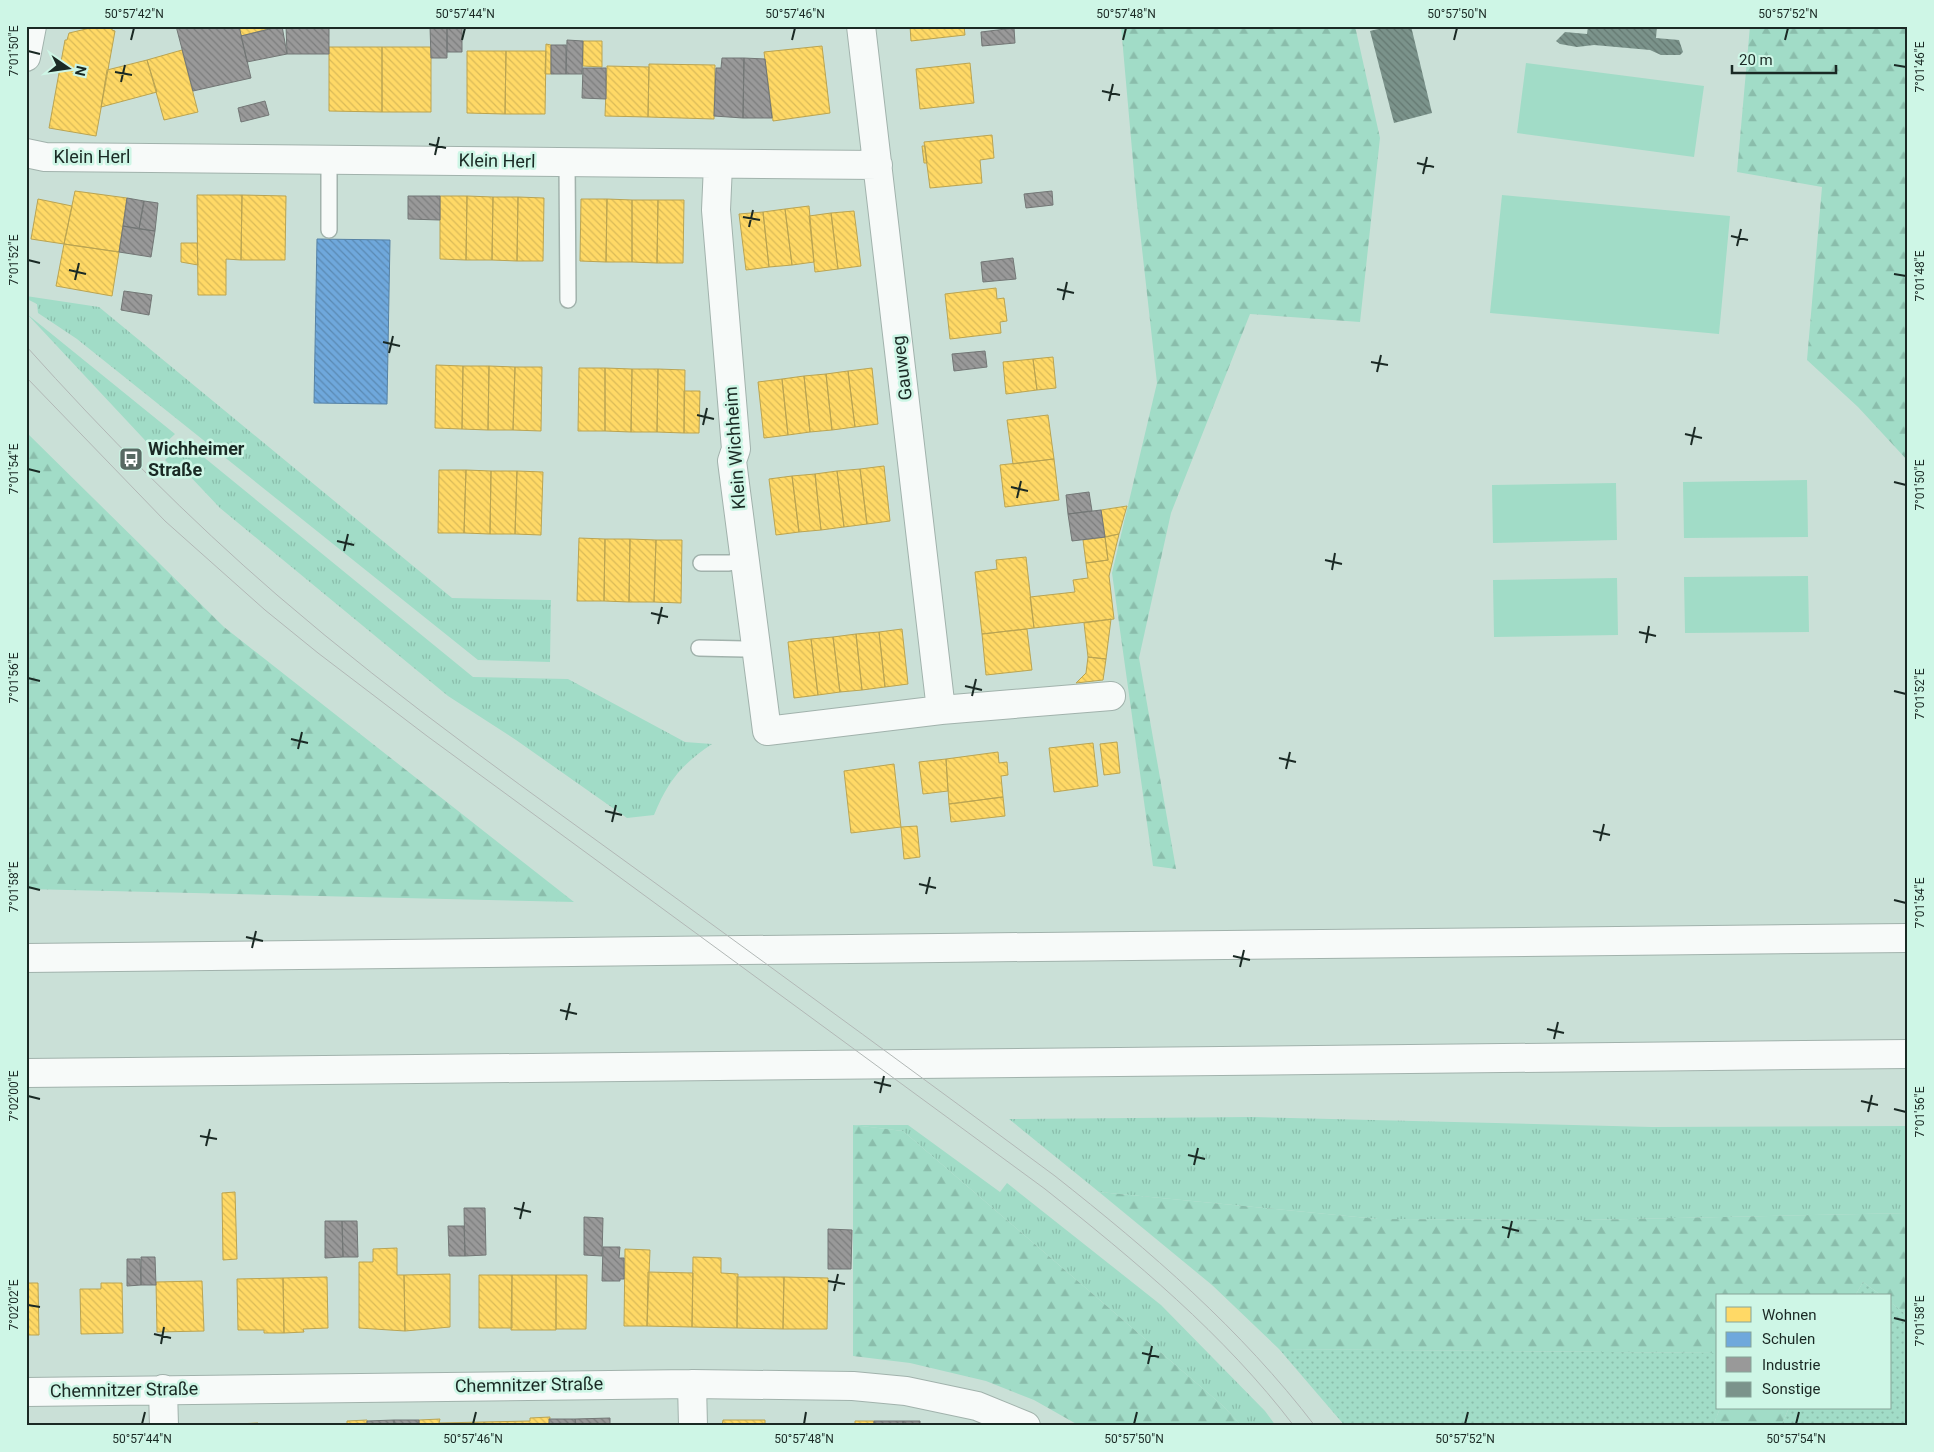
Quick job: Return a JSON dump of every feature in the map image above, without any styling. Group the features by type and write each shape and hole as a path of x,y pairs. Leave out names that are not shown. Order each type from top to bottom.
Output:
{"main road":[{"path":"26,57 32,26"},
{"name":"Gauweg","path":"861,26 941,710"},
{"name":"Klein Herl","path":"26,153 45,157 329,158 718,165 878,165"},
{"name":"Klein Wichheim","path":"718,165 716,210 736,449 732,461 767,731 941,710"},
{"path":"941,710 1111,696"},
{"path":"26,958 614,953 1330,942 1908,938"},
{"path":"26,1073 1908,1054"},
{"path":"692,1384 693,1426"},
{"name":"Chemnitzer Straße","path":"26,1392 692,1384 853,1386 906,1391 977,1406 1026,1426"},
{"path":"163,1389 164,1426"}],"lane":[{"path":"329,158 330,230"},
{"path":"567,162 568,300"},
{"path":"701,564 730,563 745,560"},
{"path":"698,648 744,649 756,647"}],"green space":[{"path":"1121,26 1355,26 1380,138 1360,322 1250,314 1171,513 1139,658 1176,869 1153,866 1112,573 1157,383 1136,195"},
{"path":"1750,26 1908,26 1908,461 1858,407 1807,360 1822,187 1737,172"},
{"path":"1526,63 1704,86 1694,157 1517,133"},
{"path":"1502,195 1730,216 1719,334 1490,313"},
{"path":"26,296 99,307 452,598 551,600 550,662 478,660 77,339 38,313 37,304 27,299"},
{"path":"27,314 175,434 156,452"},
{"path":"26,432 224,627 574,902 26,889"},
{"path":"184,441 473,677 568,679 685,742 712,744 692,759 670,783 654,815 627,818 516,740 448,696 220,508 185,471 180,475 165,460"},
{"path":"1807,480 1808,537 1684,538 1683,482"},
{"path":"1616,483 1617,540 1493,543 1492,485"},
{"path":"1808,576 1809,632 1685,633 1684,577"},
{"path":"1617,578 1618,635 1494,637 1493,580"},
{"path":"1252,1117 1652,1127 1908,1126 1908,1213 1584,1220 1378,1219 1099,1192 1009,1119"},
{"path":"853,1125 908,1125 1000,1192 1007,1183 1161,1305 1265,1411 1276,1426 1242,1426 1222,1405 903,1131"},
{"path":"853,1125 903,1131 1222,1405 1242,1426 1080,1426 1034,1400 986,1381 910,1363 853,1356"},
{"path":"1099,1192 1378,1219 1584,1220 1908,1213 1908,1316 1892,1304 1892,1294 1879,1294 1863,1282 1856,1294 1716,1294 1716,1353 1279,1349 1212,1285"},
{"path":"1863,1282 1879,1294 1856,1294"},
{"path":"1892,1304 1908,1316 1908,1426 1781,1426 1788,1410 1892,1410"},
{"path":"1279,1349 1716,1353 1716,1410 1719,1410 1713,1426 1345,1426"},
{"path":"1719,1410 1788,1410 1781,1426 1713,1426"}],"building: Wohnen":[{"path":"99,26 112,26 112,30 115,31 96,136 49,128 65,40 67,40 69,33"},
{"path":"239,26 267,26 268,29 241,36"},
{"path":"910,26 964,26 965,35 911,41"},
{"path":"583,41 602,41 602,67 583,66"},
{"path":"546,44 551,45 551,74 545,74"},
{"path":"822,46 830,113 773,121 764,52"},
{"path":"329,47 382,47 382,112 329,111"},
{"path":"382,47 431,47 431,112 382,112"},
{"path":"182,50 198,112 164,120 147,60"},
{"path":"467,51 506,51 505,114 467,113"},
{"path":"506,51 546,51 545,114 505,114"},
{"path":"147,60 157,92 101,107 107,70"},
{"path":"970,63 974,103 920,109 916,69"},
{"path":"649,64 715,65 714,119 648,117"},
{"path":"607,66 649,67 648,117 605,116"},
{"path":"992,135 994,158 980,160 982,183 930,188 924,142"},
{"path":"922,146 925,146 927,163 924,163"},
{"path":"75,191 127,198 119,252 64,244"},
{"path":"197,195 242,195 241,260 226,259 226,295 198,295"},
{"path":"242,195 286,196 285,260 241,260"},
{"path":"440,196 467,196 466,260 440,259"},
{"path":"467,196 493,197 492,260 466,260"},
{"path":"493,197 518,197 517,261 492,260"},
{"path":"518,197 544,198 543,261 517,261"},
{"path":"38,199 72,206 64,244 31,239"},
{"path":"581,199 607,199 606,262 580,261"},
{"path":"607,199 632,200 632,262 606,262"},
{"path":"632,200 658,200 657,263 632,262"},
{"path":"658,200 684,200 683,263 657,263"},
{"path":"809,206 814,262 792,265 785,209"},
{"path":"785,209 792,265 769,267 763,212"},
{"path":"854,211 861,266 838,269 831,213"},
{"path":"763,212 769,267 746,270 739,214"},
{"path":"831,213 838,269 815,272 809,216"},
{"path":"181,243 197,243 198,265 181,262"},
{"path":"64,244 119,252 112,296 56,286"},
{"path":"996,288 997,299 1004,298 1007,321 1000,322 1001,333 950,339 945,294"},
{"path":"1053,357 1056,388 1037,390 1033,359"},
{"path":"1033,359 1037,390 1006,394 1003,362"},
{"path":"436,365 463,366 462,429 435,428"},
{"path":"463,366 489,366 488,430 462,429"},
{"path":"489,366 515,367 513,430 488,430"},
{"path":"515,367 542,367 541,431 513,430"},
{"path":"579,368 605,368 605,431 578,431"},
{"path":"605,368 632,369 631,432 605,431"},
{"path":"872,368 878,424 855,427 848,371"},
{"path":"632,369 658,369 657,432 631,432"},
{"path":"658,369 685,370 684,433 657,432"},
{"path":"848,371 855,427 832,430 826,374"},
{"path":"826,374 832,430 810,432 804,376"},
{"path":"804,376 810,432 788,435 782,379"},
{"path":"782,379 788,435 764,438 758,382"},
{"path":"684,391 700,391 699,433 684,433"},
{"path":"1048,415 1054,459 1013,464 1007,420"},
{"path":"1054,459 1059,500 1005,507 1000,465"},
{"path":"884,466 890,521 867,524 860,469"},
{"path":"860,469 867,524 844,527 837,471"},
{"path":"439,470 466,470 464,533 438,533"},
{"path":"466,470 491,471 490,534 464,533"},
{"path":"491,471 517,471 515,534 490,534"},
{"path":"517,471 543,472 541,535 515,534"},
{"path":"837,471 844,527 821,530 815,474"},
{"path":"815,474 821,530 799,532 792,476"},
{"path":"792,476 799,532 776,535 769,479"},
{"path":"1127,506 1119,534 1105,537 1101,510"},
{"path":"1119,534 1109,576 1114,619 1034,628 1030,597 1075,592 1073,580 1088,578 1086,563 1108,560 1105,537"},
{"path":"1105,537 1108,560 1086,563 1083,540"},
{"path":"579,538 605,539 604,601 577,601"},
{"path":"605,539 630,539 629,602 604,601"},
{"path":"630,539 656,540 654,602 629,602"},
{"path":"656,540 682,540 681,603 654,602"},
{"path":"1026,557 1034,628 982,634 975,572 997,569 996,560"},
{"path":"1111,619 1106,659 1088,657 1084,623"},
{"path":"902,629 908,684 885,687 879,632"},
{"path":"1027,629 1032,670 986,675 982,634"},
{"path":"879,632 885,687 862,690 856,634"},
{"path":"856,634 862,690 840,692 833,637"},
{"path":"833,637 840,692 818,695 811,639"},
{"path":"811,639 818,695 794,698 788,642"},
{"path":"1088,657 1106,659 1103,680 1076,683 1086,673"},
{"path":"1117,742 1120,773 1104,775 1100,744"},
{"path":"1093,743 1098,786 1054,792 1049,748"},
{"path":"998,752 999,763 1007,762 1008,775 1001,776 1003,797 949,804 946,759"},
{"path":"946,759 948,791 923,794 919,762"},
{"path":"894,764 901,827 851,833 844,771"},
{"path":"1003,797 1005,816 951,822 949,804"},
{"path":"917,826 920,857 904,859 901,827"},
{"path":"235,1192 237,1259 223,1260 222,1193"},
{"path":"397,1248 397,1275 404,1275 405,1331 359,1328 359,1262 373,1262 373,1249"},
{"path":"625,1249 650,1250 647,1326 624,1326"},
{"path":"693,1257 721,1258 721,1273 738,1274 737,1328 692,1327"},
{"path":"648,1272 693,1273 692,1327 647,1326"},
{"path":"450,1274 450,1327 405,1331 404,1275"},
{"path":"479,1275 512,1275 512,1328 479,1328"},
{"path":"512,1275 556,1275 556,1330 511,1330"},
{"path":"556,1275 587,1275 586,1329 556,1329"},
{"path":"327,1277 328,1328 303,1329 304,1332 284,1333 283,1278"},
{"path":"737,1277 784,1277 783,1329 737,1328"},
{"path":"784,1277 828,1278 827,1329 783,1329"},
{"path":"283,1278 284,1333 264,1333 264,1330 238,1330 237,1279"},
{"path":"202,1281 204,1331 157,1332 156,1282"},
{"path":"26,1283 38,1283 39,1335 26,1335"},
{"path":"101,1283 122,1283 123,1333 81,1334 80,1289 101,1289"},
{"path":"550,1417 549,1426 484,1426 484,1422 530,1421 530,1418"},
{"path":"440,1419 439,1423 484,1422 484,1426 419,1426 419,1420"},
{"path":"367,1420 367,1426 347,1426 347,1421"},
{"path":"723,1420 765,1420 765,1425 810,1426 722,1426"},
{"path":"855,1421 874,1421 874,1426 810,1426 855,1425"},
{"path":"258,1423 258,1426 237,1426 237,1424"}],"building: Schulen":[{"path":"317,239 390,240 387,404 314,403"}],"building: Industrie":[{"path":"176,26 239,26 251,78 193,91"},
{"path":"282,26 287,54 247,62 241,36"},
{"path":"286,26 329,26 329,54 287,54"},
{"path":"430,26 447,26 447,58 431,58"},
{"path":"447,26 462,26 462,52 447,52"},
{"path":"1014,28 1015,43 982,46 981,32"},
{"path":"567,40 583,41 582,74 566,74"},
{"path":"551,45 566,45 566,74 551,74"},
{"path":"722,58 744,58 743,118 714,116 716,68 721,68"},
{"path":"744,58 765,59 772,118 743,118"},
{"path":"583,68 606,68 606,99 582,98"},
{"path":"265,101 269,115 241,122 238,108"},
{"path":"1052,191 1053,205 1026,208 1024,194"},
{"path":"408,196 440,196 440,220 408,219"},
{"path":"127,198 144,201 139,229 123,226"},
{"path":"144,201 158,203 155,231 139,229"},
{"path":"123,226 155,231 151,257 119,252"},
{"path":"1013,258 1016,279 983,282 981,262"},
{"path":"124,291 152,295 149,315 121,310"},
{"path":"985,351 987,367 954,371 952,354"},
{"path":"1089,492 1092,511 1068,514 1066,495"},
{"path":"1101,510 1105,537 1072,541 1068,514"},
{"path":"464,1208 485,1208 486,1255 465,1256"},
{"path":"584,1217 603,1218 602,1256 584,1255"},
{"path":"325,1221 342,1221 343,1257 325,1258"},
{"path":"342,1221 357,1221 358,1257 343,1257"},
{"path":"448,1226 464,1226 465,1256 449,1256"},
{"path":"828,1229 852,1230 851,1269 828,1269"},
{"path":"603,1247 620,1247 619,1258 624,1258 624,1279 620,1279 620,1281 602,1281"},
{"path":"141,1257 155,1257 156,1285 141,1285"},
{"path":"127,1259 140,1259 141,1285 127,1286"},
{"path":"610,1418 610,1426 576,1426 575,1419"},
{"path":"549,1419 575,1419 576,1426 549,1426"},
{"path":"394,1420 419,1420 419,1426 394,1426"},
{"path":"394,1420 394,1426 367,1426 367,1421"},
{"path":"874,1421 903,1421 903,1426 874,1426"},
{"path":"903,1421 920,1421 920,1426 903,1426"}],"building: Sonstige":[{"path":"1390,26 1411,26 1432,113 1394,123 1370,31"},
{"path":"1588,26 1657,26 1656,38 1679,40 1683,52 1680,55 1661,55 1650,50 1594,45 1577,47 1560,44 1556,41 1565,32 1587,34"}],"tram line":[{"path":"26,346 86,411 179,506 244,566 324,635 420,711 1055,1176 1160,1262 1193,1293 1257,1357 1315,1426"},
{"path":"26,377 165,521 265,610 427,736 1045,1189 1112,1243 1208,1329 1267,1392 1294,1426"}],"place":[{"name":"Wichheimer Straße","path":"131,459"}]}
